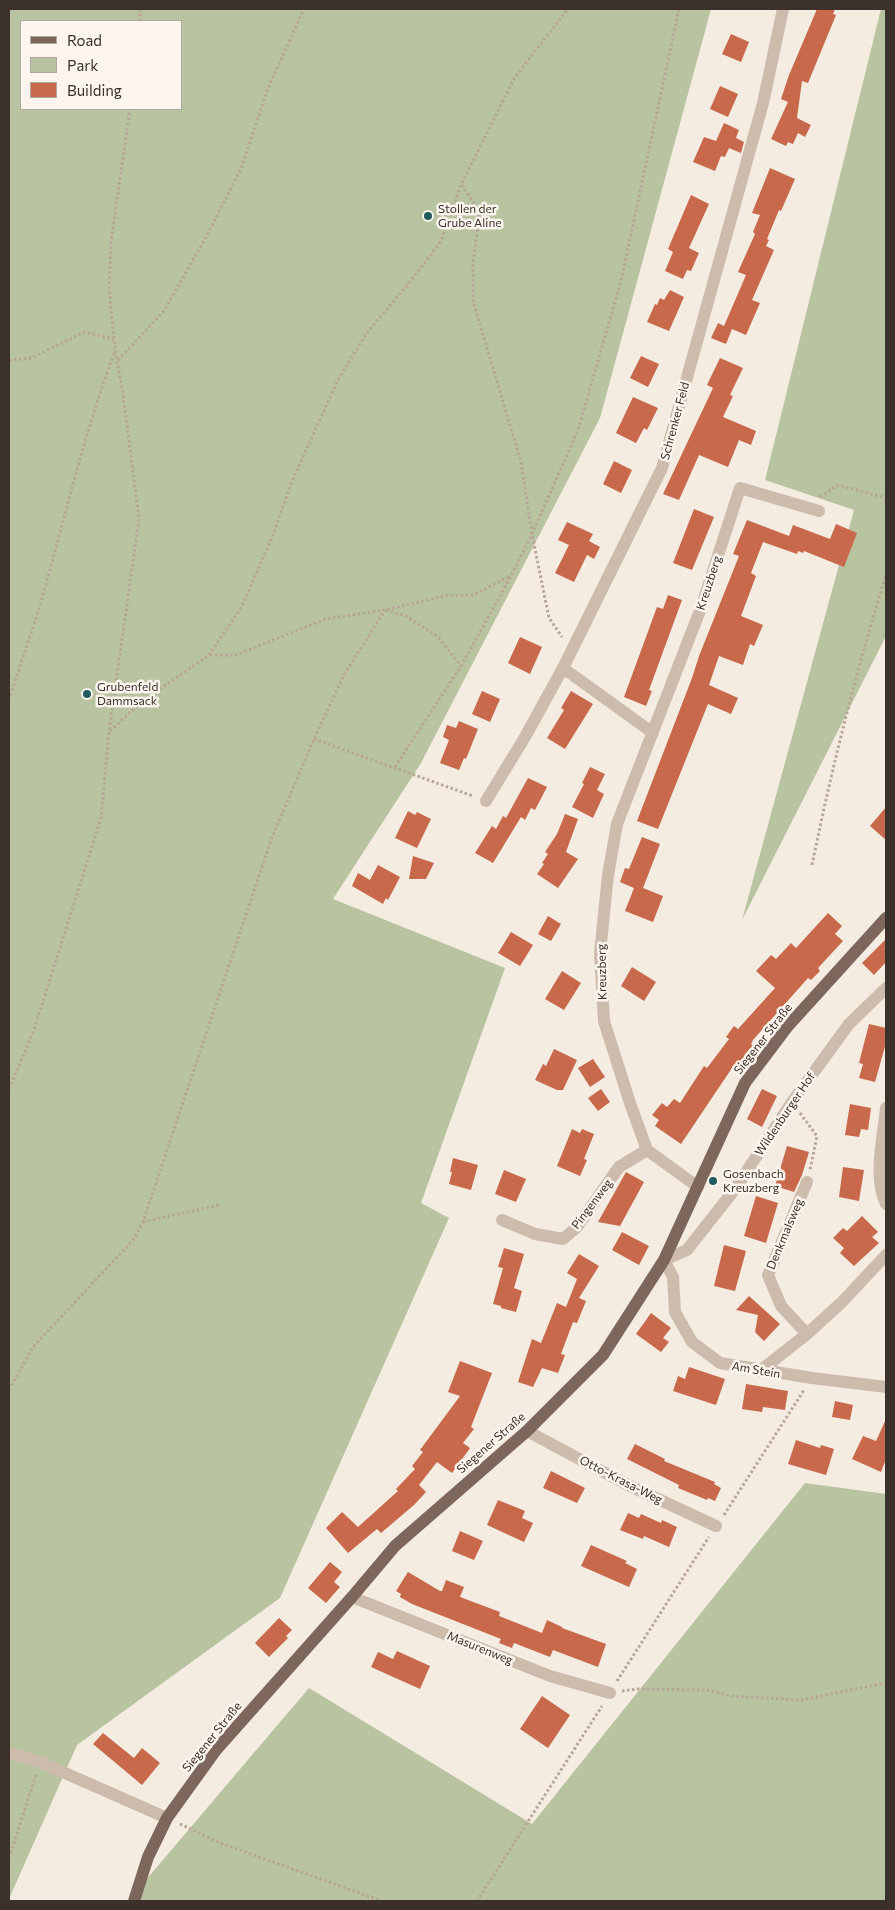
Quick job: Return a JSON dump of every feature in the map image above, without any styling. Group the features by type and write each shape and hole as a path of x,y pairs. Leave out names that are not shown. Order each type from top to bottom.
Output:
{"main road":[{"name":"Siegener Straße","path":"134,1901 148,1857 167,1818 216,1750 395,1546 527,1432 603,1356 664,1260 745,1083 788,1026 886,918"}],"street":[{"name":"Schrenker Feld","path":"486,801 563,668 662,468 763,103 783,9"},
{"name":"Kreuzberg","path":"647,1150 604,1021 600,953 608,875 616,824 701,608 740,488 805,507"},
{"path":"805,507 819,511"},
{"path":"563,668 653,732"},
{"name":"Wildenburger Hof","path":"664,1260 687,1250 735,1189 792,1102 849,1024 886,988"},
{"path":"886,1108 880,1167 882,1195 886,1204"},
{"path":"647,1150 698,1187"},
{"name":"Pingenweg","path":"502,1220 534,1234 563,1239 576,1227 619,1167 647,1150"},
{"name":"Denkmalsweg","path":"807,1182 768,1275 781,1306 807,1334"},
{"path":"760,1371 807,1334 842,1302 886,1255"},
{"name":"Am Stein","path":"664,1260 673,1277 675,1312 692,1342 720,1363 760,1371 886,1387"},
{"name":"Otto-Krasa-Weg","path":"527,1432 628,1486 716,1526"},
{"name":"Masurenweg","path":"352,1597 550,1676 610,1693"},
{"path":"9,1753 40,1762 167,1818"}],"path":[{"path":"118,360 164,311 205,239 241,169 268,88 304,9"},
{"path":"109,732 143,701 209,655 242,608 273,535 292,481 338,380 366,334 410,282 441,241 461,185 515,77 568,9"},
{"path":"395,767 461,666 511,576 532,534 578,430 618,290 679,9"},
{"path":"9,1089 33,1033 101,818 109,732 139,519 118,360 115,350 109,286 111,251 130,110"},
{"path":"461,185 480,213 472,262 473,300 520,462 549,618 572,650"},
{"path":"9,360 32,358 84,332 114,340"},
{"path":"9,700 42,596 72,483 100,391 115,350"},
{"path":"805,507 838,485 886,498"},
{"path":"812,865 825,803 864,646 886,575"},
{"path":"209,655 236,655 326,619 385,610 448,595 473,595 511,576"},
{"path":"385,610 406,616 438,637 461,666"},
{"path":"9,1390 33,1347 133,1240 143,1222 271,840 314,738 344,675 385,610"},
{"path":"314,738 473,796"},
{"path":"792,1102 817,1136 807,1182"},
{"path":"143,1222 219,1205"},
{"path":"477,1901 812,1378"},
{"path":"610,1693 638,1689 707,1690 730,1696 801,1700 886,1683"},
{"path":"9,1858 40,1762"},
{"path":"167,1818 220,1843 382,1901"}],"green space":[{"path":"9,9 711,9 600,418 421,763 333,899 505,968 421,1203 449,1218 280,1598 77,1745 9,1899"},
{"path":"881,9 886,9 886,636 742,920 854,510 765,480"},
{"path":"805,1483 886,1494 886,1901 128,1901 309,1688 532,1824"}],"building":[{"path":"817,9 835,9 833,14 836,15 808,83 802,81 797,118 811,125 805,137 798,133 793,144 788,142 786,146 771,139 788,102 781,99 789,75"},
{"path":"731,34 749,42 741,62 722,54"},
{"path":"720,86 738,94 728,117 710,109"},
{"path":"724,123 739,130 736,138 744,142 741,153 729,148 725,157 721,156 715,171 693,162 704,137 716,141"},
{"path":"770,168 795,179 767,239 769,240 766,246 774,250 752,300 760,303 746,335 732,329 726,344 711,338 718,323 724,326 746,275 738,272 755,234 753,232 760,215 752,213"},
{"path":"691,195 709,204 689,248 699,253 691,271 687,270 683,279 665,271 673,252 668,249"},
{"path":"670,290 684,297 669,331 647,322 655,304 657,305 660,298 664,300"},
{"path":"641,356 659,364 648,387 630,378"},
{"path":"720,358 743,368 730,395 733,396 723,417 756,431 751,445 739,440 728,467 699,455 679,500 663,494 713,388 707,385"},
{"path":"633,397 658,408 647,430 644,428 636,443 616,433"},
{"path":"614,461 632,470 621,493 603,484"},
{"path":"694,509 714,517 692,570 673,563"},
{"path":"747,520 789,536 793,525 830,539 836,524 857,533 844,567 804,551 803,553 798,551 797,554 763,542 751,573 756,576 741,616 763,625 754,646 750,644 743,665 719,656 709,685 738,698 731,714 708,704 658,829 637,821 739,556 733,554"},
{"path":"567,522 593,534 589,541 600,547 594,559 587,555 574,582 555,573 569,545 558,540"},
{"path":"668,595 682,600 649,690 652,691 646,706 624,697 657,607 663,609"},
{"path":"520,637 542,647 530,674 508,663"},
{"path":"482,691 500,699 490,722 472,714"},
{"path":"571,691 593,704 565,749 547,738 564,710 561,708"},
{"path":"459,721 478,729 466,759 464,758 459,770 440,763 449,740 443,737 447,725 456,728"},
{"path":"590,767 605,774 597,790 604,794 593,818 572,807 584,784 582,783"},
{"path":"528,778 547,787 535,810 531,808 525,820 521,817 493,863 475,853 492,826 496,829 503,816 506,818"},
{"path":"886,807 886,840 870,826"},
{"path":"408,811 415,815 417,812 431,819 417,848 395,838"},
{"path":"565,814 578,819 566,852 578,859 558,888 537,874 544,864 542,863 548,854 545,852 557,834"},
{"path":"642,837 660,844 643,888 663,896 653,922 625,911 634,888 620,882 625,868 629,869"},
{"path":"413,856 434,863 426,879 409,879"},
{"path":"378,865 400,877 388,900 386,898 383,904 352,886 358,873 370,880"},
{"path":"828,913 842,926 835,934 843,941 818,968 820,971 811,980 808,978 753,1040 751,1044 754,1046 737,1068 734,1065 681,1144 655,1126 659,1120 652,1115 662,1103 667,1107 674,1099 680,1103 704,1066 707,1068 729,1039 726,1037 734,1026 738,1029 775,988 756,971 771,955 776,959 791,943 796,948"},
{"path":"548,916 561,924 551,941 538,934"},
{"path":"511,932 533,945 520,966 498,953"},
{"path":"886,939 886,962 874,975 862,963"},
{"path":"632,967 656,982 644,1001 621,986"},
{"path":"562,971 581,983 564,1010 545,999"},
{"path":"869,1024 886,1028 886,1043 875,1082 859,1078 863,1064 859,1063"},
{"path":"554,1049 577,1060 563,1090 557,1090 535,1080 543,1064 546,1066"},
{"path":"593,1059 605,1077 590,1087 578,1068"},
{"path":"601,1089 610,1102 598,1111 588,1098"},
{"path":"762,1089 777,1096 762,1127 747,1119"},
{"path":"850,1104 871,1108 868,1130 861,1129 859,1137 845,1135"},
{"path":"572,1129 580,1133 582,1129 594,1134 584,1159 587,1160 580,1176 557,1166"},
{"path":"787,1146 809,1152 802,1175 794,1192 775,1186"},
{"path":"453,1158 478,1165 471,1190 449,1184"},
{"path":"843,1167 864,1170 859,1201 839,1197"},
{"path":"504,1170 526,1179 516,1202 495,1194"},
{"path":"626,1172 644,1182 620,1226 598,1222"},
{"path":"756,1196 778,1203 766,1243 744,1236"},
{"path":"862,1216 878,1232 872,1237 879,1243 854,1266 840,1253 844,1248 833,1238 843,1228 847,1231"},
{"path":"622,1232 649,1246 639,1265 612,1250"},
{"path":"724,1245 746,1251 735,1291 714,1286"},
{"path":"504,1248 524,1254 514,1288 522,1291 516,1312 493,1304 503,1268 498,1267"},
{"path":"579,1254 599,1266 579,1298 586,1301 577,1323 573,1322 561,1354 565,1355 558,1373 542,1368 533,1387 518,1382 532,1339 541,1343 557,1303 566,1307 577,1279 567,1273"},
{"path":"749,1296 780,1324 764,1341 755,1332 758,1315 736,1310"},
{"path":"651,1313 671,1328 663,1338 669,1342 661,1352 636,1334"},
{"path":"460,1361 492,1373 471,1427 474,1429 463,1443 470,1448 452,1473 437,1462 419,1485 426,1492 414,1505 381,1533 377,1529 348,1553 326,1528 342,1512 358,1527 398,1491 396,1489 415,1469 412,1466 423,1452 420,1450 460,1396 448,1392"},
{"path":"689,1367 725,1379 716,1405 673,1391 678,1376 685,1379"},
{"path":"746,1384 788,1391 785,1410 763,1407 762,1412 742,1409"},
{"path":"835,1401 853,1405 850,1420 832,1417"},
{"path":"886,1419 886,1459 881,1472 852,1459 863,1436 876,1441"},
{"path":"796,1440 820,1448 821,1445 834,1449 826,1475 788,1464"},
{"path":"635,1444 665,1459 664,1461 715,1482 714,1484 721,1488 715,1501 708,1498 707,1500 678,1488 679,1485 627,1459"},
{"path":"551,1471 585,1488 577,1503 543,1488"},
{"path":"498,1500 525,1511 522,1518 533,1523 524,1542 487,1525"},
{"path":"628,1513 639,1518 641,1514 661,1523 662,1520 677,1527 669,1547 644,1536 643,1539 620,1530"},
{"path":"460,1531 483,1541 474,1560 452,1551"},
{"path":"591,1545 627,1561 625,1563 637,1569 629,1587 581,1566"},
{"path":"330,1562 342,1572 334,1582 340,1587 326,1603 308,1588"},
{"path":"408,1572 440,1591 442,1591 446,1580 464,1587 460,1597 500,1612 499,1616 542,1633 547,1620 562,1628 606,1644 598,1667 553,1650 550,1657 514,1643 512,1648 499,1643 501,1639 412,1604 400,1597 401,1594 396,1591"},
{"path":"279,1618 292,1630 286,1636 288,1638 269,1657 255,1643"},
{"path":"397,1651 430,1666 420,1689 371,1667 378,1652 393,1659"},
{"path":"542,1696 570,1715 548,1748 520,1729"},
{"path":"103,1733 134,1758 142,1748 160,1763 142,1785 93,1744"}],"place":[{"name":"Stollen der Grube Aline","path":"428,216"},
{"name":"Grubenfeld Dammsack","path":"87,694"},
{"name":"Gosenbach Kreuzberg","path":"713,1181"}]}
